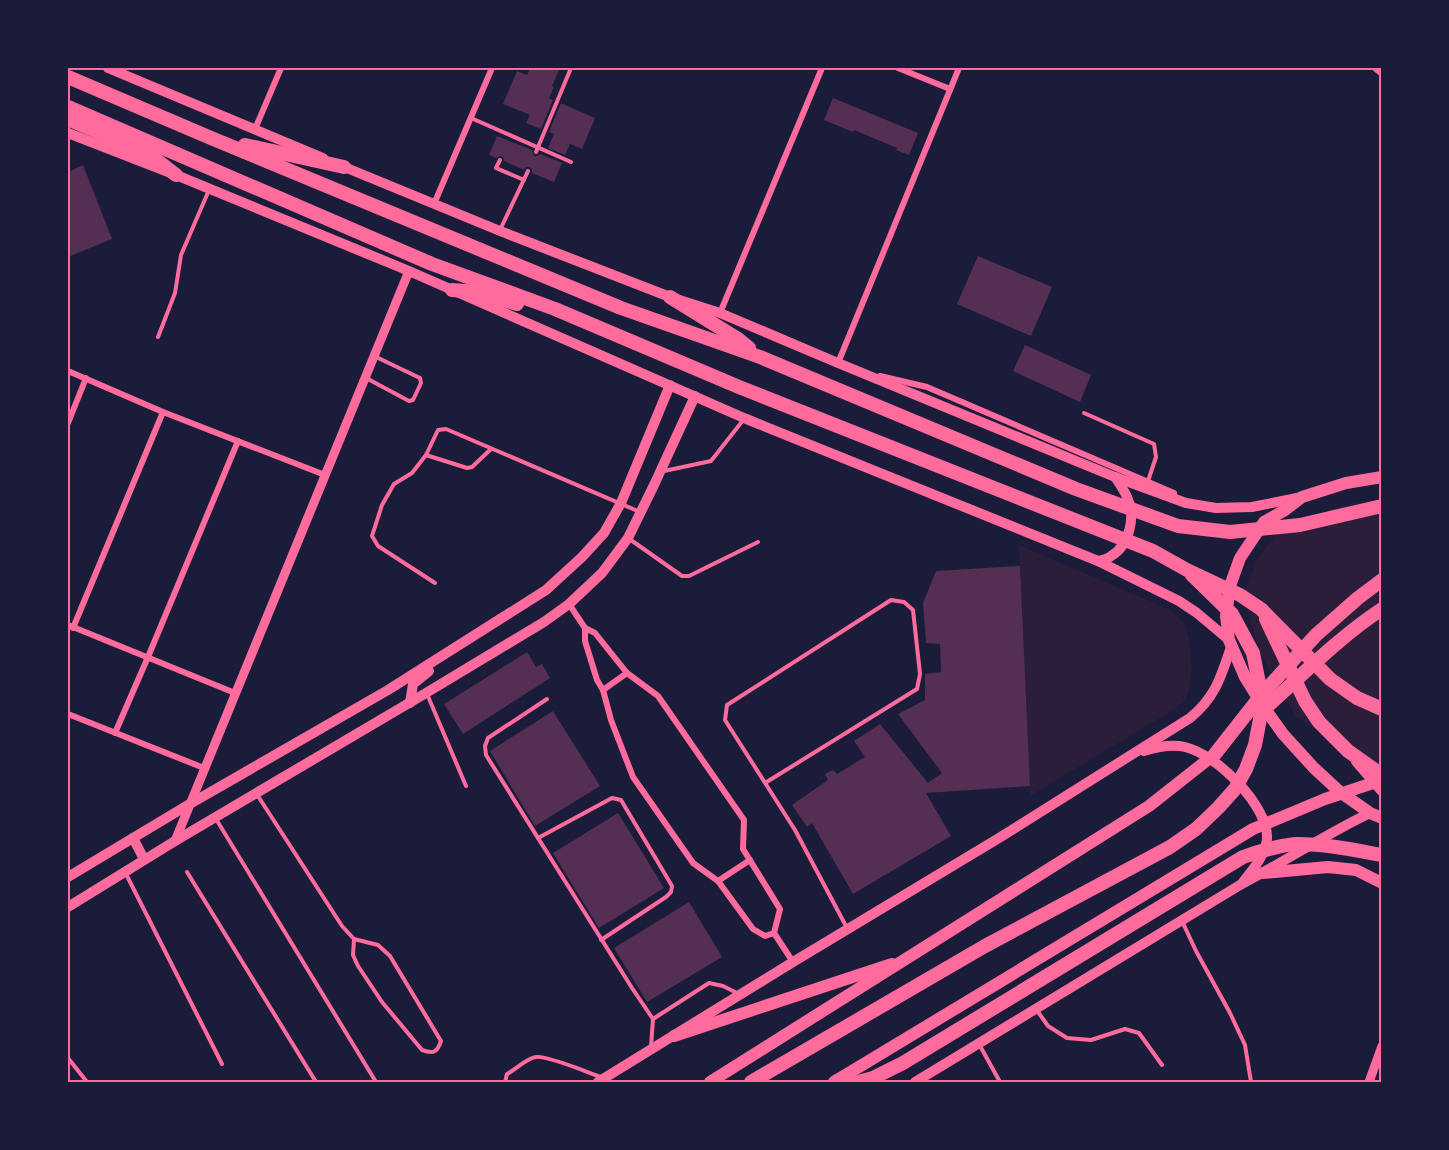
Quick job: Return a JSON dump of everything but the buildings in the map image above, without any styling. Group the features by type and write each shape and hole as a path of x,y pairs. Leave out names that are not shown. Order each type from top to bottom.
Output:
{"highway":[{"path":"68,77 621,308 760,357 1076,489 1178,526 1230,532 1300,525 1382,506"},
{"path":"68,107 432,264 555,309 739,387 1153,550 1186,570 1240,595 1261,609 1330,679 1357,699 1382,709"},
{"path":"68,119 148,154 176,175"},
{"path":"211,138 344,166"},
{"path":"452,290 478,292 530,308 555,309"},
{"path":"670,297 738,339 760,357"},
{"path":"751,1083 985,946 1170,847 1196,828 1235,789 1255,745 1263,703 1253,652 1232,614 1186,570"},
{"path":"1215,754 1263,693 1316,634 1382,580"},
{"path":"1261,609 1305,701 1318,722 1348,751 1382,775"},
{"path":"1215,754 1325,654 1382,609"},
{"path":"858,1083 903,1063 1243,857 1296,844 1346,848 1382,855"}],"main road":[{"path":"108,68 500,231 720,314 851,369 1117,473 1186,503 1216,508 1252,507 1302,497 1346,483 1382,477"},
{"path":"68,133 409,271 744,418 1098,561 1179,601 1204,618 1230,644"},
{"path":"68,877 388,690 546,590 604,533 621,503 670,385"},
{"path":"68,907 144,859 544,622 569,604 602,573 628,538 695,396"},
{"path":"1098,561 1112,556 1122,547 1128,534 1131,519 1130,506 1117,473"},
{"path":"1302,497 1264,522 1240,558 1230,586 1226,616 1230,644 1245,677 1283,734 1340,792 1376,815 1382,827"},
{"path":"602,1081 1190,718 1202,708 1215,691 1230,644"},
{"path":"410,703 413,684 447,654"},
{"path":"1134,753 1155,748 1185,747 1214,760 1246,792 1260,812 1266,827 1267,840 1261,859 1240,885"},
{"path":"1348,751 1382,790"},
{"path":"710,1083 1149,806 1215,754"},
{"path":"840,1082 1252,829 1325,799 1382,780"},
{"path":"915,1083 1240,885 1341,827 1376,815"},
{"path":"133,838 144,859"},
{"path":"1263,873 1328,867 1356,870 1382,883"},
{"path":"674,1036 910,958"}],"street":[{"path":"255,129 281,68"},
{"path":"434,204 492,68"},
{"path":"720,314 822,68"},
{"path":"898,68 950,89"},
{"path":"838,363 959,68"},
{"path":"1377,68 1382,72"},
{"path":"175,841 409,271"},
{"path":"68,371 164,412 325,475"},
{"path":"68,423 86,378"},
{"path":"164,412 70,626 235,693"},
{"path":"115,733 238,441"},
{"path":"569,604 585,628 595,633 627,673 658,696 744,820 743,849 780,909 774,933 793,962"},
{"path":"585,628 585,641 597,680 603,690 611,720 633,777 693,863 718,881 753,929 765,936 774,933"},
{"path":"603,690 627,673"},
{"path":"68,714 204,768"},
{"path":"718,881 750,860"},
{"path":"1370,1083 1382,1046"}],"lane":[{"path":"537,150 571,68"},
{"path":"471,118 509,138 571,162"},
{"path":"500,159 496,168 524,180"},
{"path":"500,231 528,171"},
{"path":"158,337 175,293 181,255 209,189"},
{"path":"365,378 409,401 413,399 421,383 420,378 374,356"},
{"path":"1084,413 1154,444 1156,457 1146,485"},
{"path":"660,471 711,460 744,418"},
{"path":"435,583 378,546 372,536 382,506 394,484 412,473 426,454 438,430 446,429 641,512"},
{"path":"426,454 467,468 472,467 492,449"},
{"path":"628,538 682,576 689,576 758,542"},
{"path":"765,783 916,689 920,674 913,610 904,602 891,600 727,705 725,720 765,783 795,830 848,929"},
{"path":"426,693 466,786"},
{"path":"546,699 488,738 485,746 486,755 653,1019 651,1050"},
{"path":"256,792 342,926 354,939 378,945 390,956 441,1041 434,1052 429,1053 422,1050 382,1002 353,955 354,939"},
{"path":"538,838 612,798 621,800 672,886 671,892 666,897 602,940"},
{"path":"215,817 376,1083"},
{"path":"125,871 222,1064"},
{"path":"187,872 316,1083"},
{"path":"1182,920 1245,1045 1251,1083"},
{"path":"653,1019 709,983 723,986 740,995"},
{"path":"1036,1009 1048,1026 1067,1038 1091,1040 1125,1029 1139,1033 1162,1065"},
{"path":"979,1043 1000,1083"},
{"path":"505,1083 507,1074 534,1057 540,1056 565,1064 602,1081"},
{"path":"68,1058 87,1083"}],"shaded area":[{"path":"1381,499 1381,790 1348,751 1295,716 1258,648 1243,596 1258,558 1282,528 1343,505"},
{"path":"1019,545 1169,609 1185,626 1191,661 1189,690 1180,705 1030,796"}]}
